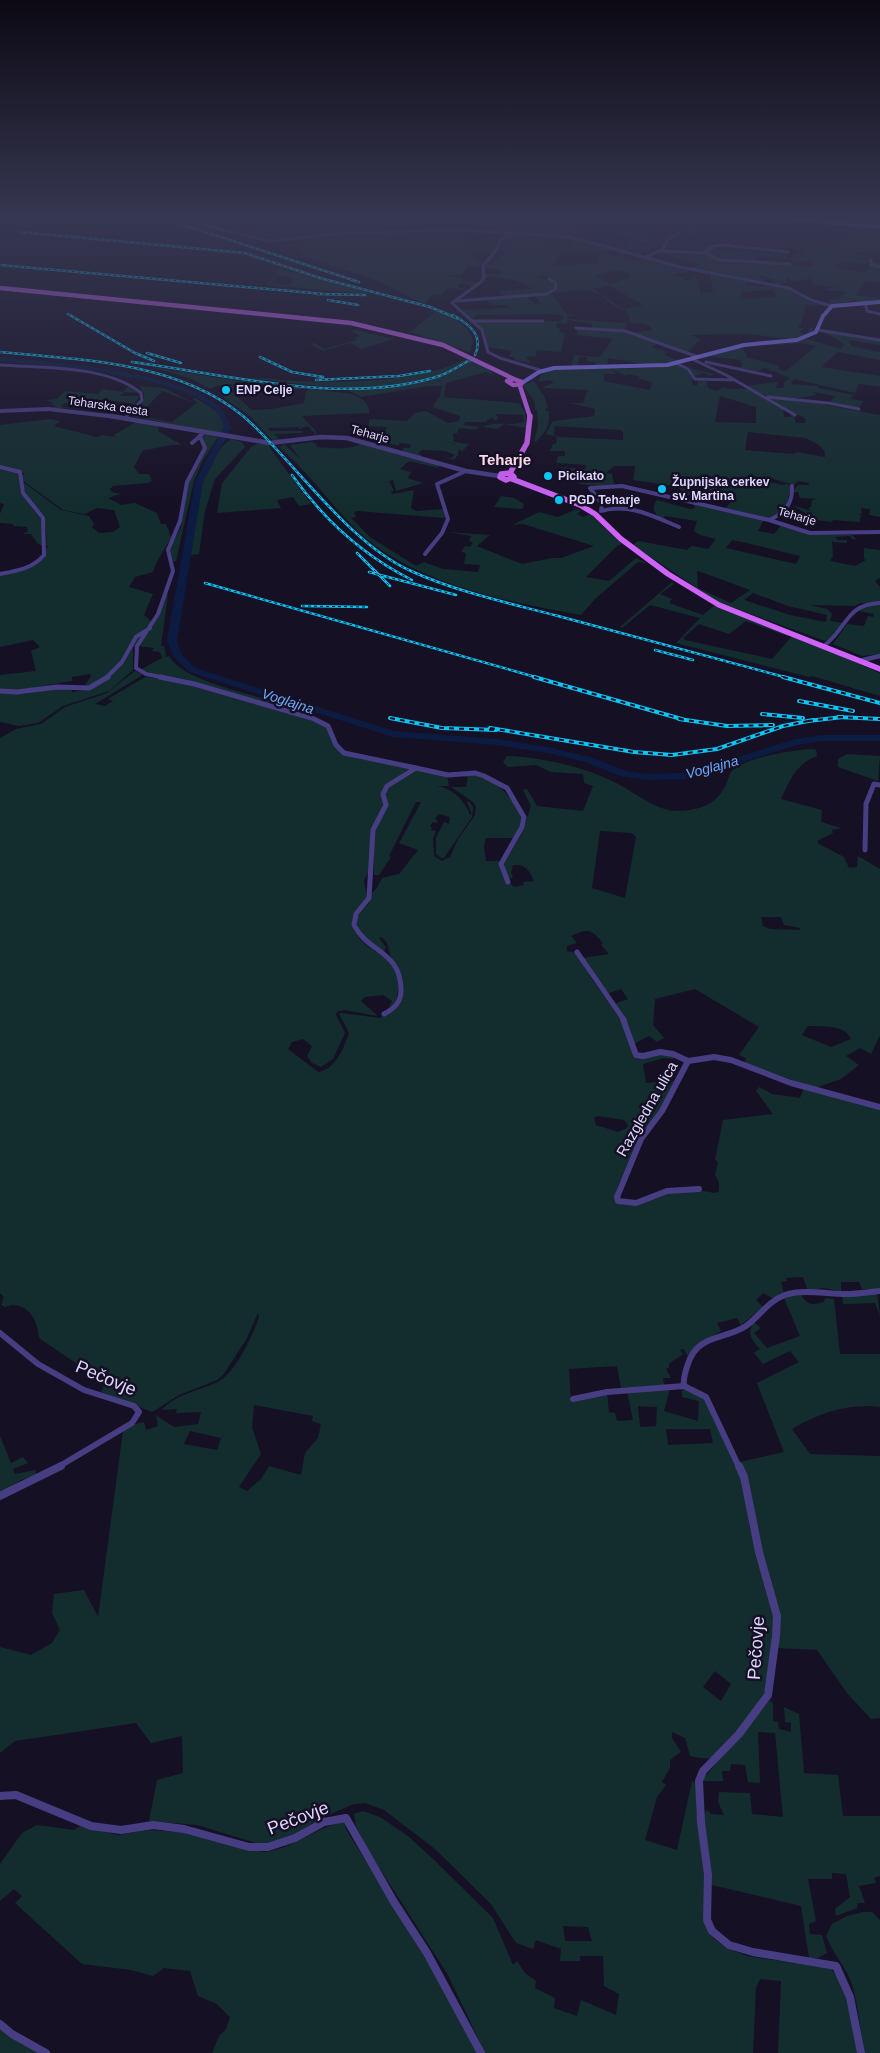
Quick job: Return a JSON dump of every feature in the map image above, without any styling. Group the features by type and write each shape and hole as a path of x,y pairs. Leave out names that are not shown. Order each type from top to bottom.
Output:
{"main road":[{"path":"259,314 351,323 392,331 441,345 521,383 531,415 530,433 511,476 500,476"},
{"path":"509,383 521,383 543,371 562,367 643,366 676,363 753,344 797,340 809,336 818,330 825,314"},
{"path":"488,366 509,383 526,401"},
{"path":"509,383 515,379 531,377"},
{"name":"Teharje","path":"511,476 598,513 621,539 668,574 719,605 880,668"}],"street":[{"path":"460,314 484,333 488,352 502,359 528,364 543,371"},
{"path":"471,321 543,320"},
{"path":"576,328 625,331 695,359 795,415"},
{"path":"818,330 880,340"},
{"path":"695,359 752,370 771,376"},
{"path":"676,363 688,369 695,378 706,381 735,380"},
{"path":"0,364 97,374 129,382 138,389 142,400 126,418"},
{"path":"763,396 828,403 859,409"},
{"name":"Teharska cesta","path":"2,412 48,409 126,418 202,434 212,434"},
{"path":"192,443 202,434 205,448 187,482 179,527 168,550 173,571 158,614 135,650 136,668 140,672 312,718 328,726 336,745 344,752 448,775 480,774 507,788 524,817 522,827 501,864 508,882"},
{"name":"Teharje","path":"212,434 273,443 321,437 346,438 466,470 500,476"},
{"path":"0,467 20,472 23,493 43,518 45,544 44,555 38,562 17,572 0,574"},
{"path":"425,554 442,533 448,519 438,484 466,470"},
{"name":"Teharje","path":"598,513 602,504 590,488 606,485 622,486 769,520 810,533 880,532"},
{"path":"769,520 790,506 793,498 792,486"},
{"path":"598,513 619,508 644,512 679,527"},
{"path":"825,645 836,638 854,608 861,604 880,603"},
{"path":"0,691 18,694 57,688 91,687 115,670 122,662 134,639 142,630 150,628"},
{"path":"863,660 880,656"},
{"path":"384,1014 397,1005 401,992 400,980 392,959 365,942 358,934 355,919 356,914 369,898 372,830 386,805 384,791 387,786 416,768"},
{"path":"865,850 866,804 874,784 880,785"},
{"name":"Razgledna ulica","path":"577,952 588,972 628,1027 632,1050 636,1055 643,1056 660,1052 673,1054 688,1062 714,1057 731,1060 791,1082 880,1107"},
{"name":"Razgledna ulica","path":"688,1062 662,1111 641,1139 617,1197 618,1202 634,1205 661,1192 675,1188 699,1189"},
{"path":"574,1398 616,1391 684,1386 682,1379 689,1360 699,1346 711,1338 745,1327 771,1303 784,1295 825,1291 845,1294 880,1292"},
{"name":"Pečovje","path":"0,1332 38,1364 84,1390 129,1404 139,1412 132,1422 67,1463 0,1496"},
{"name":"Pečovje","path":"684,1386 706,1397 744,1477 758,1552 776,1616 776,1636 768,1695 739,1734 703,1771 699,1781 701,1822 708,1875 708,1920 712,1931 729,1945 753,1952 836,1966 845,1977 850,1990 861,2053"},
{"name":"Pečovje","path":"0,1796 16,1796 91,1826 121,1830 152,1825 184,1829 249,1847 268,1847 294,1838 324,1822 346,1818 394,1902 428,1953 481,2053"},
{"path":"0,2024 12,2034 46,2053"}],"green space":[{"path":"433,314 444,314 462,324 468,330 473,342 470,352 410,332"},
{"path":"462,314 567,314 577,315 568,316 567,319 627,323 624,330 619,331 643,339 629,333 653,330 646,324 629,323 630,318 627,314 804,314 801,324 797,327 803,328 800,332 805,334 810,331 808,328 815,329 796,340 748,334 690,335 701,339 688,352 646,339 657,344 651,347 668,352 665,355 679,361 651,365 608,358 607,365 614,366 596,366 595,362 587,361 587,357 580,357 577,364 582,366 571,366 574,355 600,357 613,339 577,335 577,329 592,329 592,324 568,320 566,324 557,323 556,327 560,328 559,332 565,333 561,352 536,350 536,356 526,357 531,363 515,360 515,358 509,356 512,351 488,347 485,333 474,322 556,321 563,320 563,316 551,314 477,315 471,320"},
{"path":"355,330 394,339 362,349 350,343 323,351 310,344 314,343 324,349 357,340 355,338 361,336 351,331"},
{"path":"819,331 880,340 880,345 849,340 851,346 880,352 880,360 838,352 821,367 880,376 880,387 859,384 855,393 794,379 791,384 818,386 818,388 854,395 850,399 864,401 859,408 829,403 835,396 812,392 817,395 789,399 765,395 746,386 778,382 776,388 783,388 785,381 790,378 765,368 757,371 740,368 742,364 740,360 707,356 749,345 756,345 740,348 747,354 746,357 780,366 778,369 786,371 816,346 800,343 785,344 807,339 841,349 844,345 835,338"},
{"path":"468,360 446,373 421,382 393,386 364,388 334,387 253,378 315,382 381,380 426,373"},
{"path":"472,360 491,371 494,376 486,372 446,383 444,397 519,403 525,412 526,428 504,424 520,423 524,421 523,415 495,414 498,417 496,421 491,417 491,419 486,420 487,422 465,422 464,425 480,427 475,430 459,428 457,433 453,434 454,442 469,444 462,452 457,446 459,449 458,455 454,460 441,456 451,458 455,455 445,451 422,450 418,453 422,455 420,457 401,452 404,448 410,448 411,444 399,443 399,446 385,442 391,436 384,435 387,427 369,426 369,420 407,421 415,413 426,411 448,423 459,421 460,416 432,407 440,396 442,386 429,386 361,397 346,389 395,387 428,381 458,369"},
{"path":"678,364 687,370 693,378 692,385 697,386 698,380 695,376 707,382 708,388 716,391 724,387 727,389 749,389 783,409 784,417 791,417 790,412 767,398 824,403 825,405 880,415 880,517 869,515 870,509 861,508 862,514 858,514 863,516 860,517 860,522 833,520 832,522 801,518 805,513 792,505 811,511 808,508 811,507 812,500 818,499 800,498 798,492 793,492 798,485 808,485 810,483 798,481 794,485 770,478 766,481 791,486 786,509 768,518 726,508 731,501 721,495 681,495 684,492 675,486 633,480 635,466 614,466 606,473 612,474 614,485 586,485 573,482 562,474 563,469 558,467 585,469 586,465 556,463 558,456 565,456 565,451 550,451 553,444 556,444 557,437 546,434 553,421 594,416 595,409 570,403 583,403 588,390 542,388 554,382 549,380 538,382 540,376 550,370 609,368 617,374 604,374 604,381 650,390 652,382 638,379 640,377 628,374 626,376 612,369 653,368","holes":["720,396 756,407 756,423 715,422","790,412 804,417 806,423 796,423 794,417 796,417","555,426 620,430 623,432 623,440 561,437 554,435","748,432 805,438 818,444 825,452 825,457 797,452 793,454 745,450"]},
{"path":"151,367 232,380 352,394 366,403 369,413 302,416 315,430 317,436 308,426 299,429 298,427 268,428 270,431 302,431 302,433 274,434 279,439 314,437 277,441 272,440 251,417 223,397 239,390 227,386 251,388 230,384 210,389 192,379","holes":["309,389 306,392 304,403 271,409 252,410 235,395 253,391"]},
{"path":"689,368 715,374 711,376 703,373 695,376"},
{"path":"534,381 545,398 548,407 545,410 549,412 547,428 536,442 534,441 538,426 537,410 535,410 535,402 523,385"},
{"path":"130,385 137,393 125,392 120,396 139,396 134,404 103,399 104,401 97,403 92,400 64,403 61,407 69,408 53,408 56,405 51,405 54,403 47,400 57,399 65,391 98,394 102,389 123,392"},
{"path":"139,386 164,388 194,403 162,391 138,416 172,422 197,402 192,399 195,398 212,408 221,417 224,422 224,428 221,434 132,416 144,399 144,393"},
{"path":"49,419 60,421 54,426 97,437 103,435 116,437 114,435 136,422 159,425 158,431 182,445 143,450 134,467 139,474 149,474 152,481 113,486 110,489 112,492 120,494 108,498 121,505 135,503 157,513 161,524 166,524 171,537 153,572 135,577 129,587 153,594 144,615 152,622 134,639 124,657 111,672 98,682 84,687 91,676 90,674 72,677 72,681 37,687 34,691 0,690 0,675 36,671 31,651 40,647 33,640 0,647 0,575 18,572 34,565 48,546 46,545 46,532 41,515 28,498 23,482 61,510 89,516 94,524 92,527 99,533 113,532 120,527 114,510 97,508 85,514 63,510 22,480 22,476 25,473 0,466 0,425"},
{"path":"504,424 498,429 483,427"},
{"path":"203,435 218,437 202,462 194,481 176,561 173,562 169,549 181,527 188,482 206,448"},
{"path":"231,439 242,442 245,447 215,479 205,511 199,554 190,555 200,492 205,476 220,449"},
{"path":"312,442 317,447 334,448 352,447 362,443 440,466 438,468 409,461 400,469 411,472 408,478 423,483 396,491 393,480 389,481 394,491 391,491 392,494 414,490 411,508 416,511 444,509 445,518 357,511 354,513 356,517 351,518 370,537 416,566 424,562 443,569 478,572 480,565 464,564 466,553 461,552 465,546 470,547 473,543 469,541 471,536 447,532 490,535 477,546 522,564 561,558 594,546 523,524 512,525 539,512 558,517 577,509 581,511 577,514 583,517 590,514 622,544 617,546 586,577 609,581 636,558 647,563 638,562 595,599 581,615 495,597 435,578 407,565 382,550 360,533 300,467 279,447 283,446 281,444 285,445 300,459 290,445"},
{"path":"258,443 269,444 311,504 299,506 293,497 277,500 281,508 217,513 222,483 251,447"},
{"path":"0,467 13,469 19,474 21,493 43,522 43,546 38,544 31,534 23,534 28,531 27,527 0,523 0,514 4,504 0,503"},
{"path":"501,496 514,498 524,504 523,508 494,507"},
{"path":"657,500 690,509 695,508 693,504 764,520 758,531 774,534 782,524 814,534 852,535 857,540 852,539 850,536 835,537 838,540 847,540 847,543 832,542 833,556 830,561 855,566 866,560 864,559 864,548 880,550 880,578 875,581 880,587 880,603 860,603 855,606 810,605 827,609 832,614 830,621 844,623 837,633 832,632 836,635 825,641 718,602 633,545 638,541 687,550 692,546 708,549 716,539 700,535 694,531 697,521 665,516 662,521 654,509","holes":["732,540 742,542 800,556 796,564 726,548","697,571 750,590 731,603 698,588","753,593 788,606 827,615 826,622 790,615 744,600"]},
{"path":"672,582 674,584 660,594 672,599 669,603 703,615 715,605 790,635 787,636 746,621 729,634 699,624 683,638 685,640 772,659 793,635 880,673 880,696 812,676 809,677 676,643 700,618 650,605 622,628 620,627"},
{"path":"164,595 168,595 161,646 164,646 166,656 164,657 169,656 176,665 202,679 275,702 272,705 140,670 162,658 160,652 152,651 154,648 138,646 153,625"},
{"path":"880,604 880,654 862,656 833,644 847,624 864,626 868,616 873,617 874,614 854,610 862,605"},
{"path":"145,631 133,649 133,670 109,691 63,706 38,723 19,726 0,722 0,692 23,694 56,689 72,689 72,692 86,689 115,671"},
{"path":"135,671 142,674 141,676 95,704 105,706 113,701 108,699 145,677 162,678 318,721 328,730 340,752 362,760 395,763 411,768 386,785 383,790 384,804 371,832 371,866 364,881 367,897 366,903 353,919 356,932 363,941 390,962 396,972 398,985 395,1004 392,1007 389,1006 392,1001 383,995 365,997 361,1001 378,1016 344,1010 337,1012 336,1015 345,1033 333,1059 321,1067 312,1063 307,1056 312,1046 303,1039 292,1042 288,1049 318,1072 334,1063 347,1039 349,1033 339,1014 380,1018 398,1006 402,993 402,979 390,955 387,943 382,937 379,938 386,947 384,952 365,939 359,930 356,918 369,903 370,895 377,888 382,878 399,874 418,850 399,843 421,802 416,802 389,856 391,857 379,875 374,875 374,832 388,805 385,790 415,769 447,776 449,786 435,786 447,789 457,795 465,804 470,815 472,814 467,802 469,801 473,807 472,817 444,858 436,854 436,838 444,822 449,824 450,817 439,814 435,819 438,821 436,823 433,822 430,826 431,830 436,831 433,839 434,856 442,861 450,857 458,839 475,815 476,807 473,802 451,787 466,787 468,777 459,775 480,776 489,780 511,799 523,817 515,838 486,838 484,846 486,861 500,861 503,877 515,887 524,885 523,882 534,881 524,867 517,865 513,865 511,873 513,877 509,879 503,866 523,831 531,806 523,790 527,789 537,806 583,811 593,786 584,783 583,774 551,772 536,765 508,767 503,762 507,756 576,767 622,786 654,805 679,811 700,808 712,802 722,792 732,771 739,766 759,758 782,753 816,750 817,756 804,763 794,773 781,799 822,810 821,822 841,828 832,830 833,833 817,841 819,844 844,857 849,868 857,867 858,856 880,869 880,1035 871,1054 860,1048 846,1056 859,1065 841,1079 815,1088 745,1063 746,1058 739,1055 759,1027 695,989 655,999 653,1025 664,1038 657,1042 649,1036 632,1045 631,1031 614,1004 628,999 621,989 606,994 589,971 583,958 609,954 601,945 603,943 592,932 586,931 571,936 577,943 567,946 567,951 577,953 591,978 626,1026 633,1054 640,1058 661,1053 676,1056 674,1059 664,1058 643,1064 646,1083 674,1081 658,1113 634,1148 617,1188 616,1202 625,1205 639,1204 675,1190 715,1193 719,1191 719,1182 715,1175 718,1162 715,1160 723,1120 773,1114 756,1091 759,1087 772,1094 800,1098 804,1088 880,1108 880,1290 862,1289 859,1282 841,1282 841,1291 823,1288 808,1291 803,1277 786,1278 787,1281 781,1282 784,1293 774,1299 763,1293 756,1300 763,1307 741,1325 737,1318 717,1323 721,1331 696,1345 688,1356 683,1349 680,1350 683,1354 669,1364 669,1368 666,1369 671,1378 663,1378 664,1385 621,1388 617,1366 569,1369 571,1401 607,1393 609,1412 615,1413 617,1421 633,1420 627,1391 670,1389 664,1411 698,1421 699,1401 682,1397 682,1390 691,1390 705,1398 743,1482 750,1528 773,1607 775,1624 767,1686 759,1702 743,1725 726,1746 713,1757 690,1756 685,1738 672,1732 672,1738 681,1752 670,1760 670,1768 662,1782 666,1785 657,1797 645,1840 677,1850 692,1781 696,1784 696,1809 706,1892 704,1917 713,1938 725,1947 747,1956 831,1969 845,1985 857,2053 778,2053 781,1981 760,1979 756,1988 753,2053 485,2053 448,1975 368,1850 356,1826 354,1814 363,1811 380,1817 408,1836 433,1859 493,1918 513,1965 517,1961 525,1973 536,1981 535,1988 555,1998 554,2008 577,2016 581,2000 616,2015 619,1994 604,1986 603,1956 580,1956 580,1961 560,1961 561,1949 536,1940 533,1949 516,1943 491,1904 435,1849 384,1810 365,1803 354,1804 321,1818 286,1839 266,1846 197,1825 149,1821 157,1780 183,1773 182,1736 151,1743 136,1723 15,1741 0,1753 0,1647 31,1655 52,1643 60,1630 52,1613 54,1594 84,1590 98,1617 123,1431 135,1424 144,1422 146,1430 158,1426 156,1415 174,1427 198,1424 201,1412 176,1413 177,1409 162,1410 174,1400 214,1384 227,1375 244,1351 259,1317 258,1313 246,1340 223,1375 217,1380 179,1395 152,1412 101,1392 105,1383 39,1338 36,1324 30,1312 19,1306 5,1307 1,1305 4,1297 0,1293 0,738 16,729 41,724 65,707 107,693","holes":["600,831 632,833 636,837 625,898 592,888","761,917 781,917 784,925 800,928 800,930 770,929 763,926","808,1026 826,1027 844,1031 851,1039 831,1047 802,1035","598,1116 624,1120 628,1125 627,1128 618,1132 596,1125 594,1118","254,1405 313,1416 312,1421 321,1424 318,1438 305,1453 301,1475 269,1466 261,1479 247,1491 239,1487 261,1454 252,1427","638,1406 657,1407 656,1426 640,1427","666,1429 710,1429 713,1443 668,1445","190,1431 221,1438 217,1450 184,1444","715,1671 731,1684 721,1701 703,1687","563,1926 588,1927 592,1941 565,1941"]},
{"path":"847,754 880,756 878,781 838,767 838,759"},
{"path":"877,1293 880,1316 875,1303 843,1304 842,1295"},
{"path":"801,1295 811,1304 824,1302 825,1298 834,1299 840,1354 880,1354 880,1407 857,1406 835,1410 813,1418 792,1429 810,1454 880,1456 880,1718 871,1719 847,1693 817,1650 778,1648 780,1630 740,1462 784,1452 757,1383 799,1362 790,1351 763,1364 754,1353 760,1349 752,1340 750,1330 754,1322 761,1328 754,1333 767,1348 800,1336 784,1298"},
{"path":"0,1436 11,1463 23,1457 28,1463 13,1469 15,1474 36,1470 36,1475 21,1480 0,1494"},
{"path":"770,1700 773,1703 773,1721 778,1722 779,1729 791,1732 791,1723 785,1722 784,1707 799,1714 804,1773 838,1775 843,1816 880,1816 880,1876 874,1878 876,1883 859,1886 865,1903 858,1903 857,1908 836,1916 835,1909 850,1897 846,1874 832,1873 832,1879 808,1879 816,1921 809,1924 810,1934 822,1935 827,1953 818,1958 809,1958 801,1906 712,1885 704,1814 707,1810 711,1814 724,1815 718,1802 719,1792 750,1793 752,1814 783,1817 775,1733 758,1732 760,1783 748,1782 745,1765 731,1764 730,1771 722,1771 723,1781 704,1781 704,1778"},
{"path":"344,1822 347,1831 424,1955 477,2053 212,2053 219,2036 226,2029 230,2017 217,2004 198,1996 190,1971 164,1968 153,1976 131,1970 82,1964 15,1903 22,1896 14,1889 0,1901 0,1864 22,1833 37,1825 74,1830 80,1826 118,1835 148,1830 181,1832 263,1852 284,1847 323,1829"},
{"path":"872,1912 880,1920 880,2053 865,2053 852,1985 826,1936 832,1924 847,1916"},
{"path":"0,2028 41,2053 0,2053"}],"waterway":[{"name":"Voglajna","path":"0,359 128,375 164,384 196,395 218,409 228,427 199,482 172,641 174,650 192,670 393,734 497,742 548,750 589,760 624,774 647,777 689,776 795,742 822,738 880,738"}],"railway":[{"path":"68,314 135,353 154,361"},
{"path":"446,314 459,319"},
{"path":"453,315 469,326 476,336 478,342 475,355"},
{"path":"0,352 100,362 134,368 167,376 198,388 227,404 253,425 347,525 368,544 389,559 411,571 446,585 483,596 788,678"},
{"path":"147,353 181,363"},
{"path":"260,357 292,372 323,377"},
{"path":"132,362 284,385 362,389 400,385 436,377 470,360"},
{"path":"316,380 399,376 430,371"},
{"path":"292,475 317,507 345,535 360,548 412,580"},
{"path":"357,553 379,575"},
{"path":"369,572 379,575"},
{"path":"379,575 456,595"},
{"path":"379,575 390,586"},
{"path":"205,583 539,678"},
{"path":"302,606 367,607"},
{"path":"655,650 693,660"},
{"path":"534,677 684,720"},
{"path":"783,677 880,703"},
{"path":"799,701 853,711"},
{"path":"762,714 803,718"},
{"path":"808,721 842,717"},
{"path":"842,717 880,719"},
{"path":"390,718 442,728 496,730"},
{"path":"679,719 684,720"},
{"path":"684,720 727,726 773,725"},
{"path":"808,721 813,720"},
{"path":"490,728 634,752 672,755 717,749 783,726 808,721"}],"place":[{"name":"ENP Celje","path":"226,390"},
{"name":"Picikato","path":"548,476"},
{"name":"Župnijska cerkev sv. Martina","path":"662,489"},
{"name":"PGD Teharje","path":"559,500"}],"district":[{"name":"Teharje","path":"505,460"}]}
